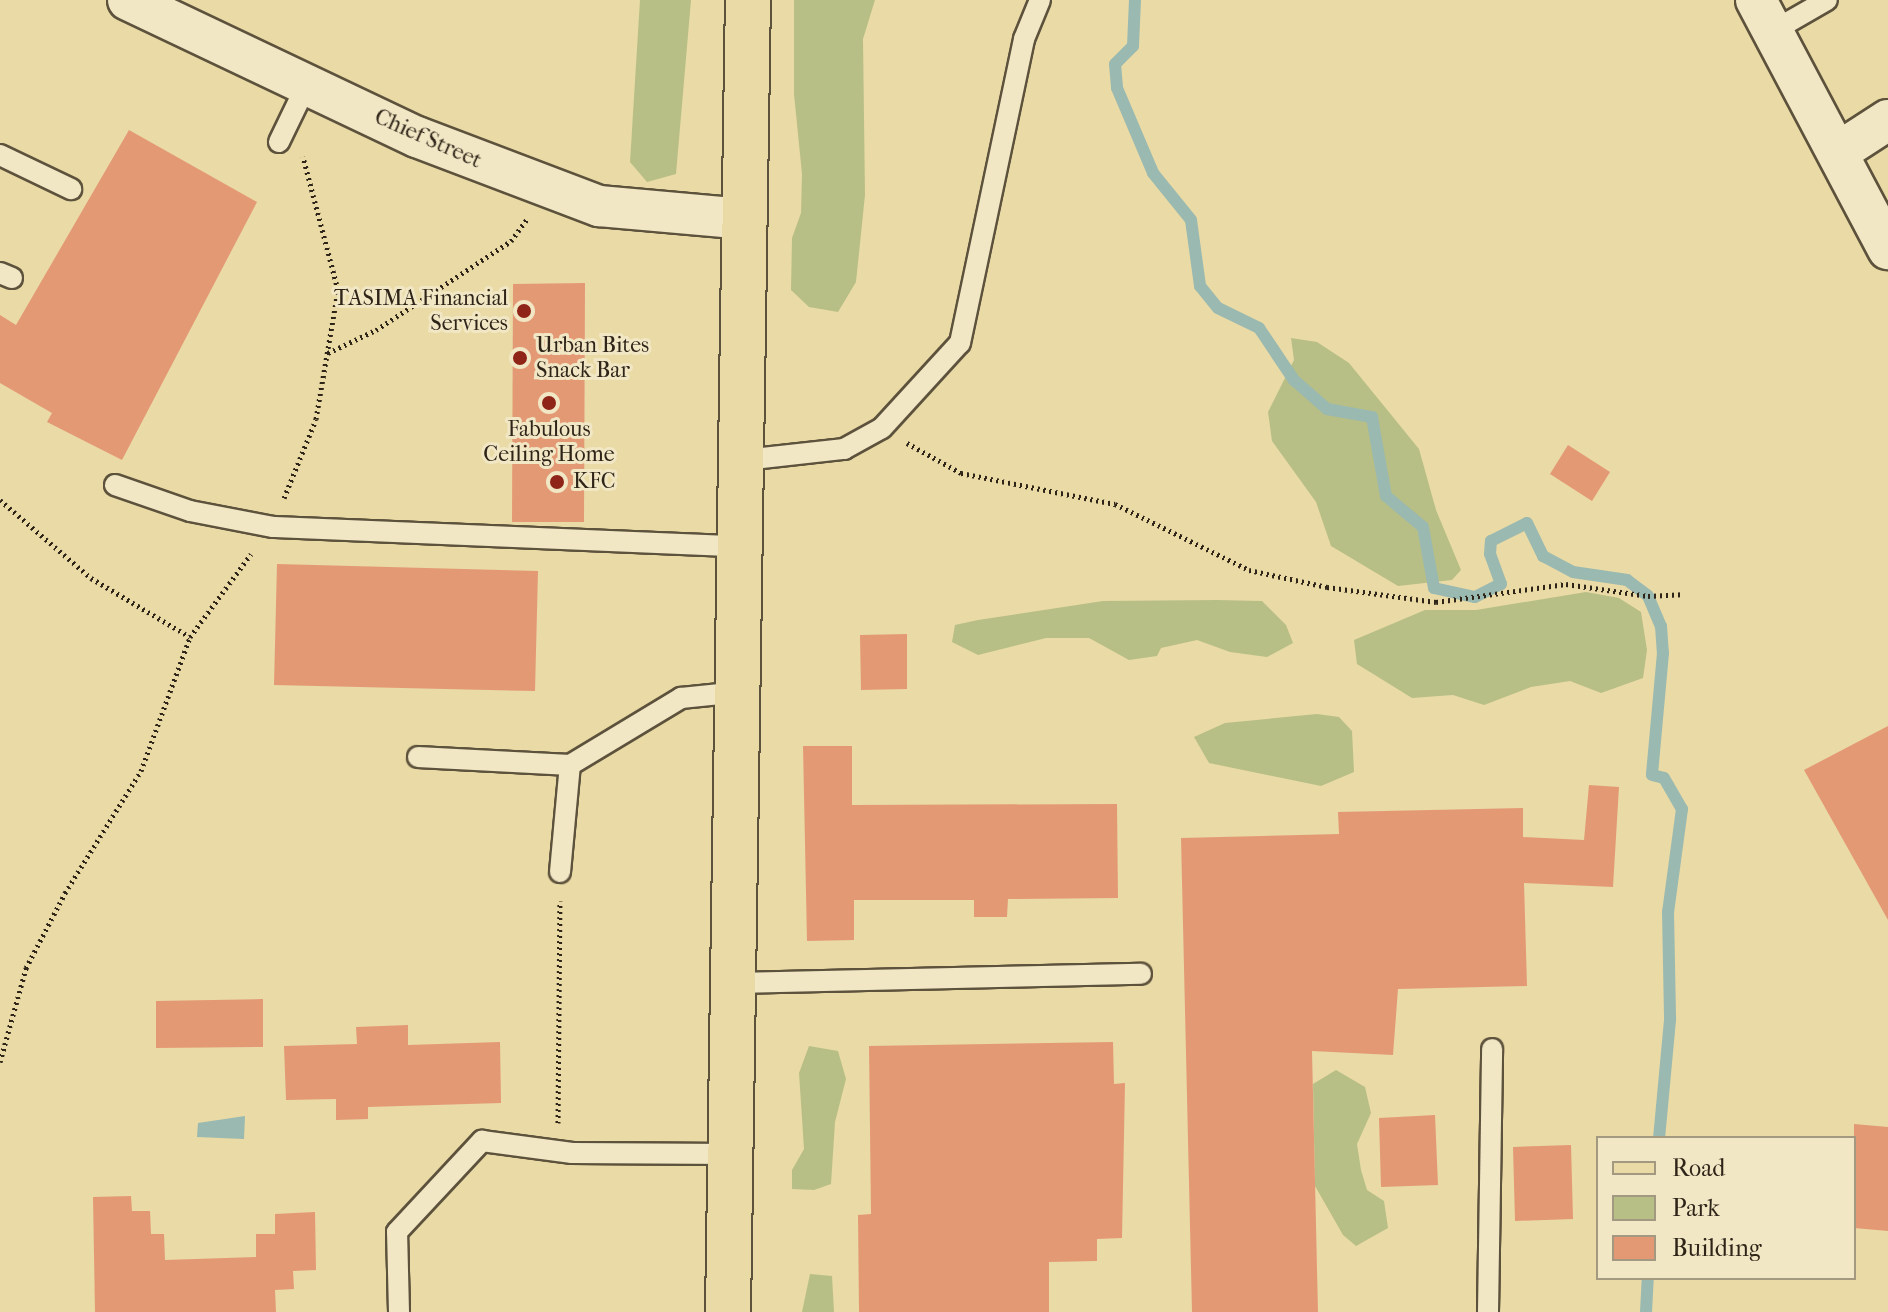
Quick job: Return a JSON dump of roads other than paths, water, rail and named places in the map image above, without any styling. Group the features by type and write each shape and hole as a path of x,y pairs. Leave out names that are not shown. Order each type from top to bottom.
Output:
{"main road":[{"path":"728,1312 743,547 748,0"}],"street":[{"name":"Chief Street","path":"128,0 308,82 417,137 599,206 746,219"},
{"path":"1764,15 1840,151 1888,249"},
{"path":"1840,151 1888,120"}],"lane":[{"path":"744,460 844,449 882,428 960,343 1024,39 1040,0"},
{"path":"1764,15 1827,0"},
{"path":"279,142 308,82"},
{"path":"0,155 71,189"},
{"path":"115,485 190,511 273,527 743,547"},
{"path":"418,757 570,765 681,698 740,692"},
{"path":"560,872 570,765"},
{"path":"735,983 1141,974"},
{"path":"1488,1312 1492,1049"},
{"path":"399,1312 397,1232 482,1141 558,1151 732,1154"}],"water":[{"path":"245,1116 244,1139 197,1137 198,1123"}],"waterway":[{"path":"1135,0 1133,46 1115,64 1117,88 1153,173 1191,220 1200,286 1218,308 1259,328 1294,380 1327,409 1372,417 1386,496 1423,527 1434,588 1475,597 1501,584 1490,554 1491,541 1527,523 1543,556 1573,572 1627,580 1648,596 1661,626 1663,653 1652,775 1664,778 1682,809 1668,912 1670,1020 1659,1136"},
{"path":"1646,1312 1648,1280"}],"place":[{"name":"TASIMA Financial Services","path":"524,311"},
{"name":"Urban Bites Snack Bar","path":"520,358"},
{"name":"Fabulous Ceiling Home","path":"549,403"},
{"name":"KFC","path":"557,482"}]}
